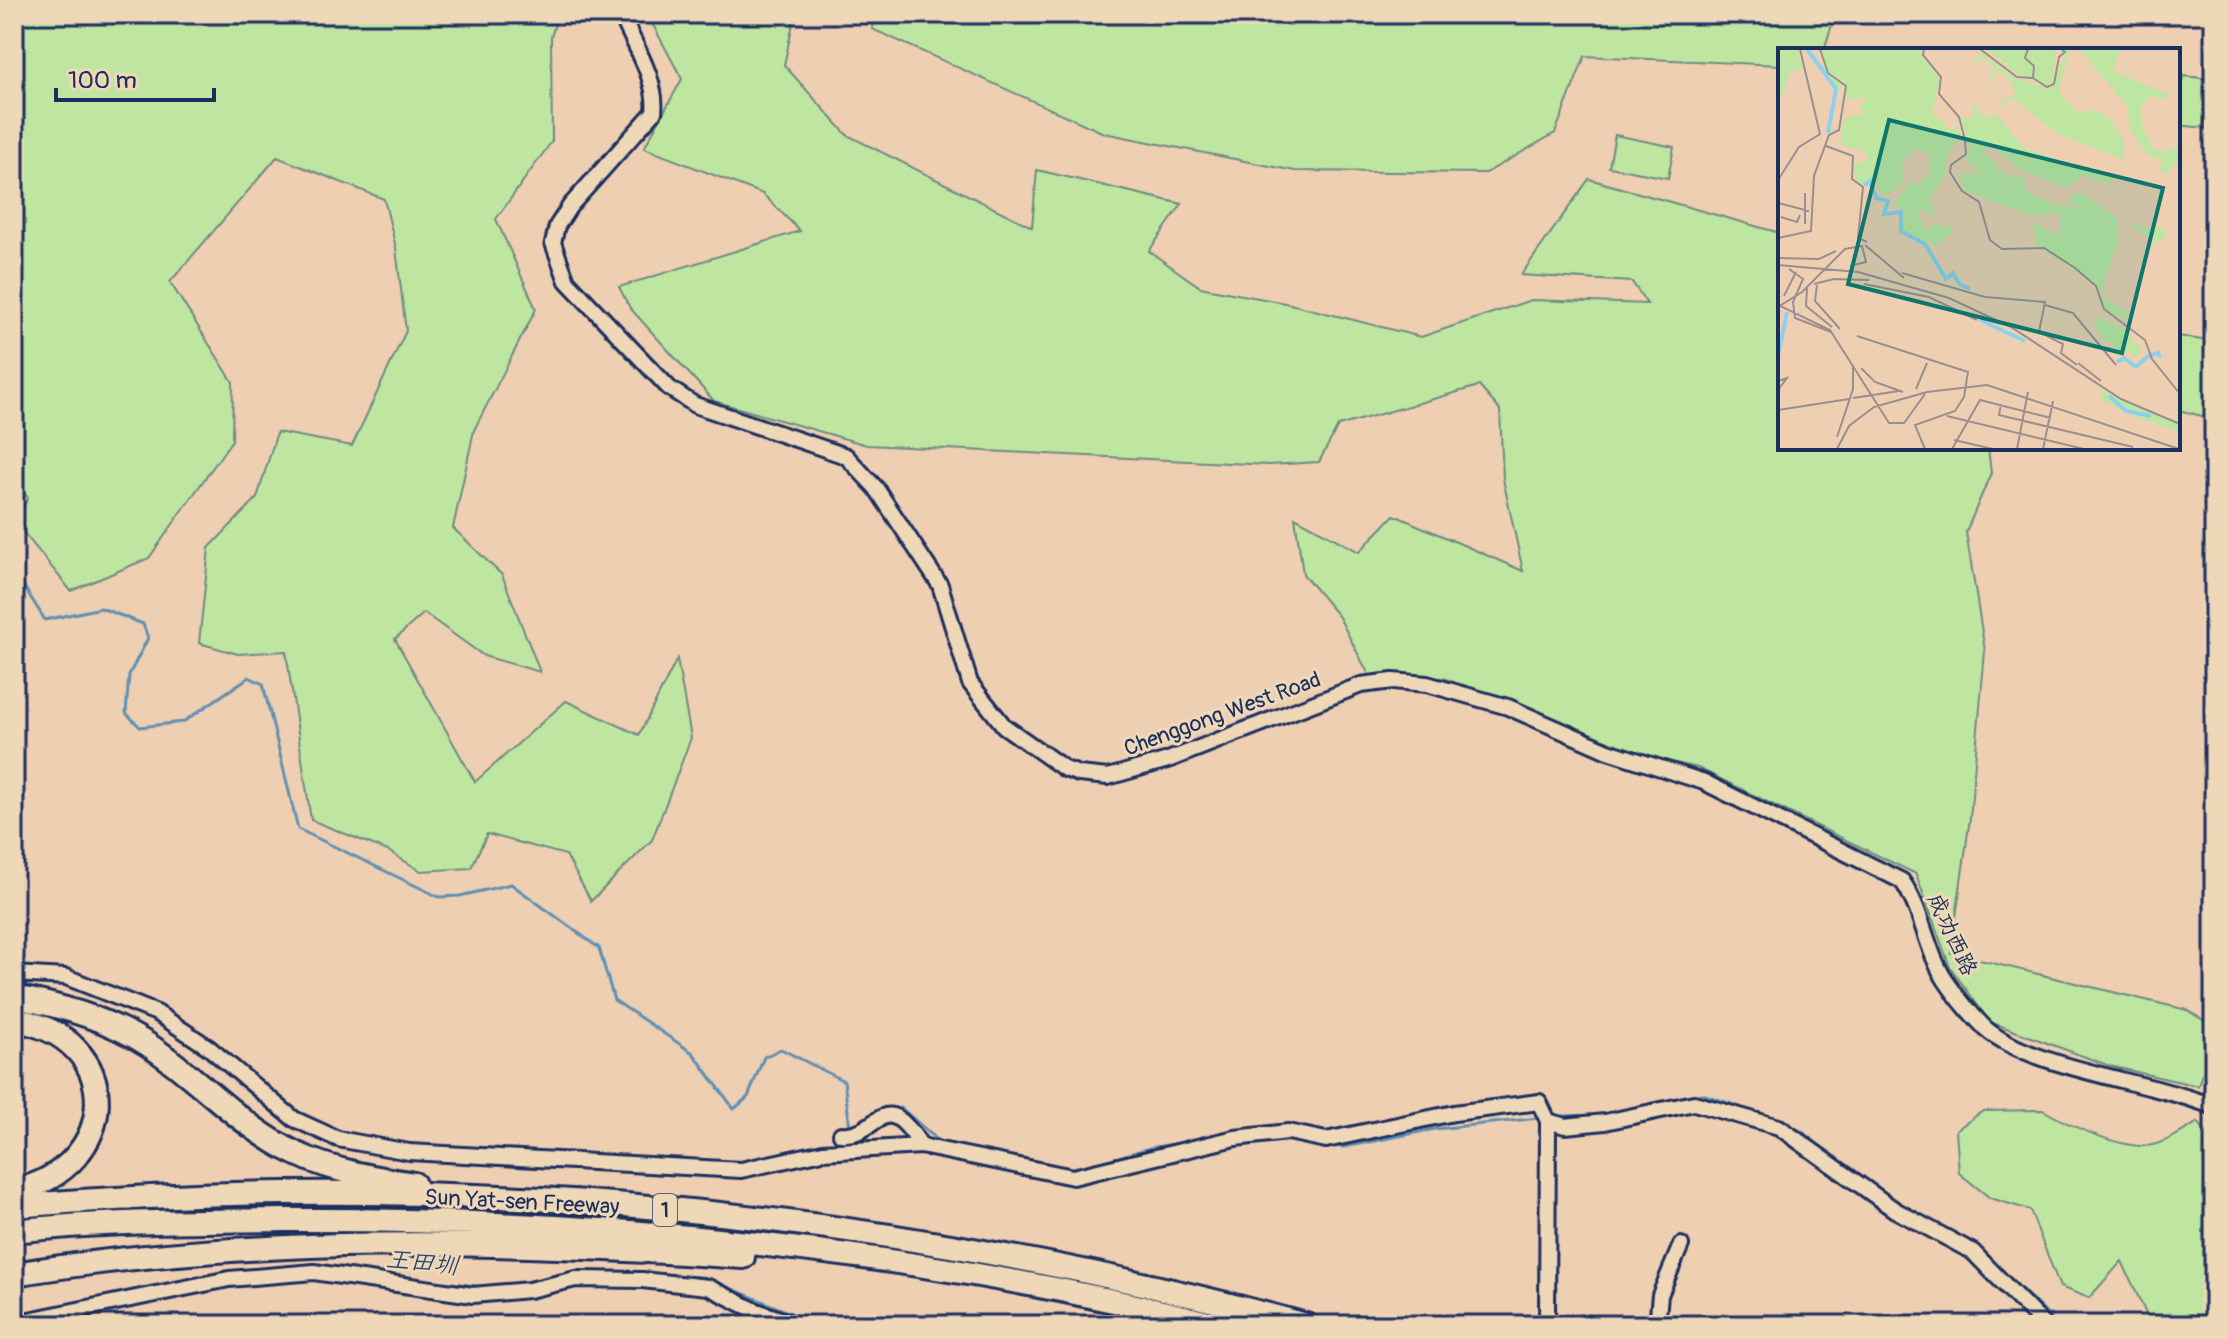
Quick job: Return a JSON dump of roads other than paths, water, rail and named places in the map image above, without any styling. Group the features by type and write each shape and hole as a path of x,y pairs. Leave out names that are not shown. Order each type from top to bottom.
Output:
{"highway":[{"path":"14,997 122,1029 149,1045 213,1098 295,1153 362,1176 491,1195"},
{"path":"14,1007 54,1007"},
{"path":"14,1020 47,1028 79,1051 95,1086 97,1110 92,1134 81,1153 59,1174 14,1191"},
{"name":"Sun Yat-sen Freeway","path":"14,1206 183,1196 491,1195 843,1229 984,1252 1202,1296 1306,1325"},
{"name":"Sun Yat-sen Freeway","path":"14,1231 197,1221 431,1220 695,1237 962,1274 1216,1325"},
{"path":"20,1283 188,1252 311,1244 579,1246 750,1258 799,1250"}],"street":[{"name":"Chenggong West Road","path":"621,14 647,74 656,101 654,112 570,206 557,226 553,243 567,281 669,388 695,405 846,456 876,488 940,585 970,683 1004,726 1065,769 1108,777 1168,760 1361,685 1393,681 1427,684 1458,692 1508,707 1608,751 1704,782 1885,870 1902,881 1913,898 1945,979 1985,1028 2039,1057 2179,1092 2214,1107"},
{"path":"14,974 66,977 157,1013 208,1047 294,1119 353,1141 409,1152 741,1170 823,1152 921,1146 1073,1177 1245,1137 1288,1132 1326,1140 1454,1113 1539,1102 1547,1117 1547,1325"},
{"path":"1547,1117 1565,1126 1605,1122 1694,1103 1779,1127 1895,1210 1973,1252 2044,1325"},
{"path":"841,1134 855,1134 875,1119 888,1115 903,1121 921,1146"},
{"path":"1657,1325 1660,1295 1681,1245"},
{"path":"14,1323 229,1279 314,1272 473,1295 529,1290 576,1279 642,1280 708,1287 797,1325"}],"waterway":[{"path":"14,571 45,620 101,608 143,624 148,638 129,675 126,713 140,727 183,722 249,677 263,684 298,829 439,897 460,896 511,884 599,948 614,1000 693,1053 734,1109 748,1097 764,1057 781,1049 844,1081 850,1127"},
{"path":"1692,1097 1702,1094 1772,1118"},
{"path":"893,1110 901,1108 943,1145"},
{"path":"1555,1116 1607,1115"},
{"path":"1329,1146 1344,1147 1435,1129 1539,1118"},
{"path":"1786,1124 1801,1131 1842,1164"},
{"path":"1053,1166 1073,1170 1150,1148 1197,1140"},
{"path":"1963,1239 1978,1247 2058,1325"},
{"name":"王田圳","path":"519,1284 562,1275"},
{"name":"王田圳","path":"670,1276 703,1277 820,1325"},
{"name":"王田圳","path":"411,1279 487,1287"}]}
